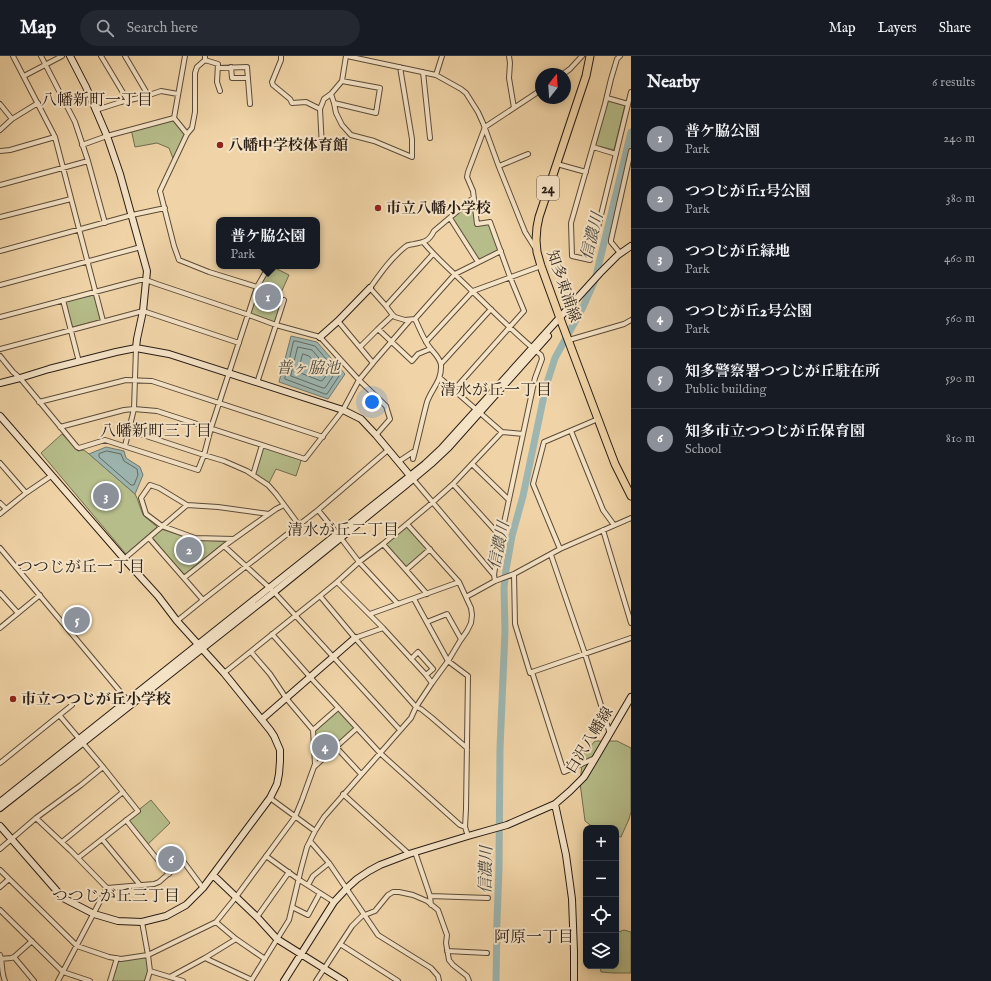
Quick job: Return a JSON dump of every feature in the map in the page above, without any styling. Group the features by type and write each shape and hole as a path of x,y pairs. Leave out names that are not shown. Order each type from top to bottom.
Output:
{"main road":[{"name":"知多東浦線","path":"590,56 586,76 542,208 537,227 537,252 560,319 615,464 631,496"}],"street":[{"path":"13,56 55,137 103,321"},
{"path":"41,56 75,122 88,161 105,223"},
{"path":"24,76 62,56"},
{"path":"70,56 107,136 120,174 148,271 143,311 136,348 134,409 125,446"},
{"path":"101,56 128,101"},
{"path":"125,56 148,95"},
{"path":"185,56 174,118 187,134"},
{"path":"281,56 281,60 272,82 273,85 290,99 292,103 306,102 320,109"},
{"path":"322,148 320,109 324,100 342,81 346,56 436,75 466,93 478,112 525,232 537,252"},
{"path":"436,75 442,56"},
{"path":"509,56 509,78 514,108"},
{"path":"571,68 582,56"},
{"path":"620,56 617,59 571,222 572,256 590,260 631,92"},
{"path":"220,91 217,82 218,64 205,58 197,67 195,72 195,112 192,128 187,134 160,191 179,260 209,272 257,287"},
{"path":"231,67 232,78 248,78"},
{"path":"218,68 248,67 248,90 250,104"},
{"path":"331,94 336,113 342,125 351,135 374,141 412,157 412,139 400,67"},
{"path":"423,72 430,138"},
{"path":"334,103 376,113 380,88 342,81"},
{"path":"96,110 161,91 178,94"},
{"path":"453,390 524,311 490,222 477,224 473,190 467,177 484,128 535,94"},
{"path":"606,98 628,104"},
{"path":"0,130 12,118 38,103"},
{"path":"0,104 12,118"},
{"path":"82,145 107,136 174,118"},
{"path":"0,151 10,150 55,137"},
{"path":"593,147 616,154"},
{"path":"620,253 611,240 631,151"},
{"path":"499,166 528,154"},
{"path":"0,184 88,161"},
{"path":"557,164 586,172"},
{"path":"0,217 71,198"},
{"path":"320,338 370,288 403,248 408,245 424,243 430,238 434,231 473,198"},
{"path":"0,251 132,215 164,208"},
{"path":"450,218 478,262"},
{"path":"424,243 433,254 541,355 542,359 535,378 508,498 494,575"},
{"path":"0,808 200,646 431,464 449,447 580,294 620,253 631,246"},
{"path":"0,285 141,247"},
{"path":"60,427 124,410 134,409 157,411 305,459 343,410 359,380 392,341 454,274 501,251"},
{"path":"386,306 433,254"},
{"path":"426,342 473,291 510,276 541,266"},
{"path":"0,356 78,448 105,440 198,470 257,287 267,269"},
{"path":"0,317 96,291 140,280 146,280 276,325 320,338 359,380 386,406 390,419 376,435"},
{"path":"370,288 393,315 405,320 413,319"},
{"path":"63,300 79,362"},
{"path":"257,383 284,300"},
{"path":"441,364 491,309"},
{"path":"0,349 143,311 239,343"},
{"path":"360,347 393,315"},
{"path":"398,462 413,452 413,459 428,401 440,378 441,364 438,357 430,349 421,329 413,319"},
{"path":"569,340 624,324 631,320"},
{"path":"338,321 373,363 372,364"},
{"path":"378,329 412,361 418,354 430,349"},
{"path":"0,383 49,369 136,348 169,354 343,410 360,419 376,435 497,580"},
{"path":"440,378 502,432 523,434"},
{"path":"39,402 126,380 152,381 220,402 323,437"},
{"path":"0,416 51,476 158,596 177,621 224,672 274,736 280,750 280,774 278,784 270,798 203,888 186,905 176,912 166,916 142,922 118,921 94,914 65,899 0,826"},
{"path":"560,549 532,484 544,442 598,419"},
{"path":"128,430 224,461 247,471 268,485 299,525"},
{"path":"571,431 603,510 614,525"},
{"path":"224,672 320,596 454,484 502,432"},
{"path":"253,475 262,445"},
{"path":"177,621 318,510 388,450"},
{"path":"0,463 26,493"},
{"path":"472,464 508,498"},
{"path":"0,514 26,493 51,476"},
{"path":"234,539 195,538 162,526 146,514 141,498 150,484 187,505 218,507 269,514"},
{"path":"454,484 500,536"},
{"path":"0,503 6,510"},
{"path":"124,559 187,505"},
{"path":"184,578 224,546 276,509 284,505"},
{"path":"318,510 359,562 398,604"},
{"path":"466,597 497,580 514,574 560,549 631,518"},
{"path":"205,958 252,980 289,920 306,851 315,831 324,817 343,794 410,718 471,623 471,608 459,582 407,524"},
{"path":"603,530 631,623"},
{"path":"149,538 203,600"},
{"path":"383,544 427,594"},
{"path":"224,546 271,590 400,730"},
{"path":"0,548 130,702"},
{"path":"406,570 430,550"},
{"path":"551,555 585,654 610,734"},
{"path":"514,574 515,624 564,772 596,757"},
{"path":"337,582 370,614 432,683"},
{"path":"370,614 459,582"},
{"path":"0,592 18,613"},
{"path":"0,628 40,595"},
{"path":"320,596 416,707 432,717 466,748"},
{"path":"414,599 448,661 468,676 465,827 468,836"},
{"path":"427,622 447,614 461,639"},
{"path":"262,720 355,638 383,628"},
{"path":"272,634 380,753 460,825 465,827"},
{"path":"532,672 631,638"},
{"path":"0,870 77,946 109,957 121,959 148,955 216,922 295,817 314,767 313,730 286,698 270,674 250,652"},
{"path":"411,659 418,652 433,669 426,675"},
{"name":"白沢八幡線","path":"284,981 334,902 346,888 357,879 380,865 412,853 507,825 555,804 584,777 631,697"},
{"path":"0,763 72,705"},
{"path":"313,730 338,708"},
{"path":"60,716 138,811 78,858"},
{"path":"314,767 357,728"},
{"path":"0,802 81,741"},
{"path":"336,747 361,774"},
{"path":"0,849 36,818 103,767"},
{"path":"62,842 123,792"},
{"path":"343,794 412,853 430,896 431,905"},
{"path":"270,798 315,831"},
{"path":"555,804 567,860 572,899 574,981"},
{"path":"36,818 107,888"},
{"path":"126,820 169,874"},
{"path":"102,839 140,885"},
{"path":"310,841 329,863 378,935 431,968 438,976 439,981"},
{"path":"266,856 334,902"},
{"path":"107,888 154,884 159,882 183,861 203,888"},
{"path":"308,885 313,876 329,863"},
{"path":"257,917 289,872"},
{"path":"213,875 257,917 277,939 344,981"},
{"path":"0,887 10,879"},
{"path":"58,981 107,888"},
{"path":"316,981 352,926 362,916 375,911 392,892 400,892 427,901 438,910 447,935 446,943 448,960 467,976 469,981"},
{"path":"292,907 308,915 320,893"},
{"path":"430,896 488,898"},
{"path":"0,910 63,972 90,981"},
{"path":"142,922 150,971 147,981"},
{"path":"216,922 236,939 265,959"},
{"path":"170,977 236,939"},
{"path":"5,981 0,957 14,957 32,941"},
{"path":"340,944 398,981"},
{"path":"447,951 487,952"},
{"path":"14,957 34,981"},
{"path":"110,981 117,958"},
{"path":"150,971 183,981"}],"green space":[{"path":"608,100 625,105 614,150 595,145"},
{"path":"174,118 187,134 174,161 169,148 157,143 135,147 131,129"},
{"path":"473,198 477,224 490,222 501,251 478,262 450,218"},
{"path":"267,269 277,269 289,275 280,295 284,300 276,325 249,315 257,287"},
{"path":"94,295 101,319 73,327 65,301"},
{"path":"62,434 78,451 84,450 135,494 143,515 157,527 126,554 41,453"},
{"path":"262,445 302,458 296,476 276,469 268,485 253,475"},
{"path":"407,524 430,549 406,570 383,544"},
{"path":"161,529 194,540 226,541 184,574 152,537"},
{"path":"339,710 354,727 317,761 316,729"},
{"path":"595,741 617,741 631,748 631,812 621,837 619,837 619,825 590,825 585,821 580,783 583,755"},
{"path":"151,800 170,823 146,846 126,820"},
{"path":"624,930 631,932 631,973 601,972 600,969 619,969 619,932"},
{"path":"148,955 150,971 147,981 110,981 117,958"}],"water":[{"name":"普ヶ脇池","path":"291,336 317,342 345,374 328,399 279,382"},
{"path":"106,447 124,451 126,458 140,467 143,475 135,494 89,454"}],"waterway":[{"name":"信濃川","path":"496,981 500,748 505,631 504,588 506,570 512,536 523,496 546,386 555,358 583,307 595,280 631,132"}],"place":[{"name":"八幡中学校体育館","path":"220,145"},
{"name":"市立八幡小学校","path":"378,208"},
{"name":"普ケ脇公園","path":"268,297"},
{"name":"つつじが丘緑地","path":"106,496"},
{"name":"つつじが丘1号公園","path":"189,550"},
{"name":"知多警察署つつじが丘駐在所","path":"77,620"},
{"name":"市立つつじが丘小学校","path":"13,699"},
{"name":"つつじが丘2号公園","path":"325,747"},
{"name":"知多市立つつじが丘保育園","path":"171,859"}],"district":[{"name":"八幡新町一丁目","path":"97,99"},
{"name":"清水が丘一丁目","path":"496,389"},
{"name":"八幡新町三丁目","path":"156,430"},
{"name":"清水が丘二丁目","path":"343,529"},
{"name":"つつじが丘一丁目","path":"81,566"},
{"name":"つつじが丘三丁目","path":"116,895"},
{"name":"阿原一丁目","path":"534,936"}]}
